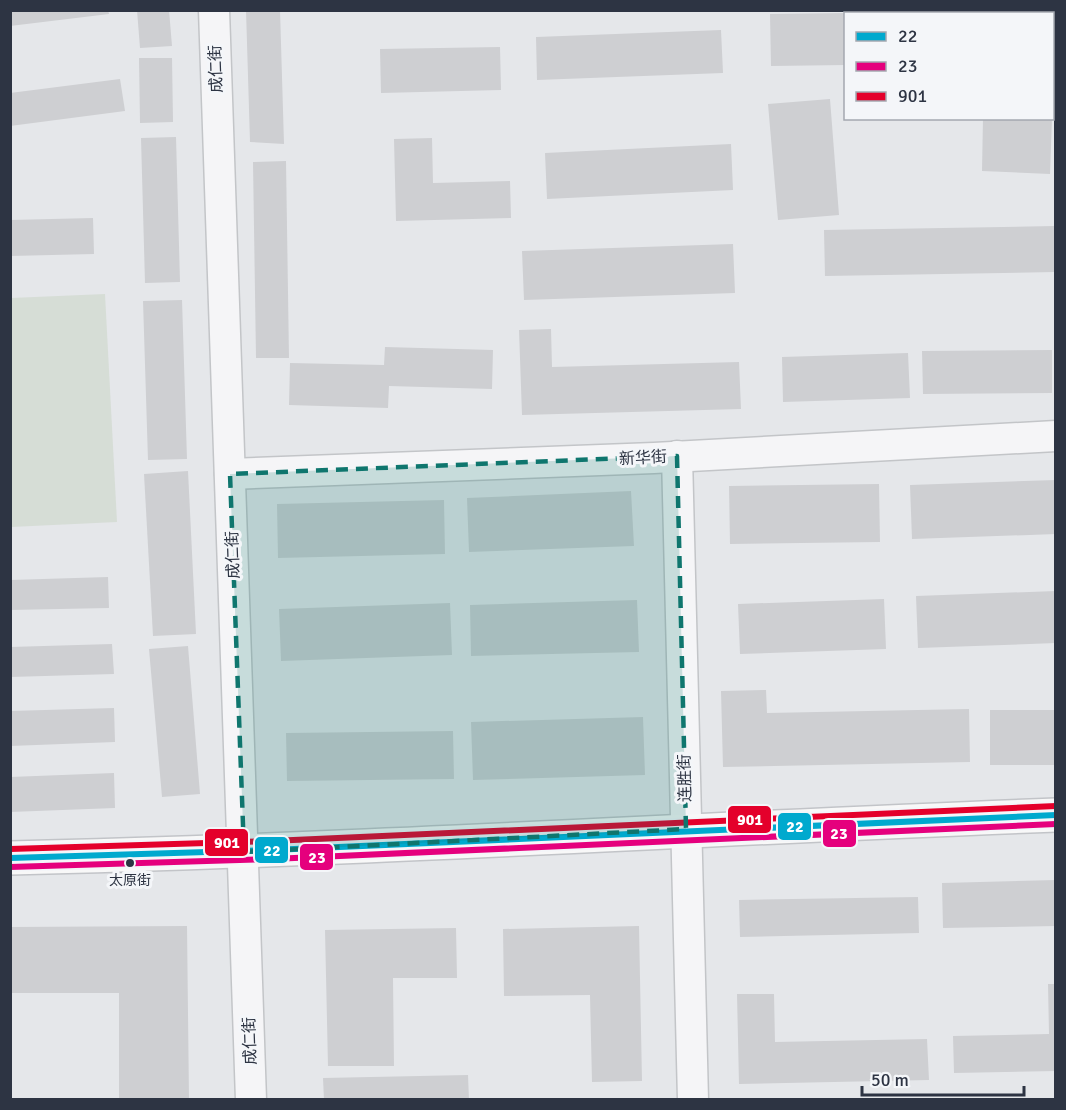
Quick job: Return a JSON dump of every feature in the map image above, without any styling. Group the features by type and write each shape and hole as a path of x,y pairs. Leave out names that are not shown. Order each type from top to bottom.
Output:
{"main road":[{"path":"10,858 244,852 686,829 1056,815"}],"street":[{"name":"成仁街","path":"214,10 251,1100"},
{"name":"新华街","path":"230,474 677,456 1056,436"},
{"name":"连胜街","path":"677,456 693,1100"}],"highlighted area":[{"path":"677,456 686,829 244,852 230,474"}],"shaded area":[{"path":"105,294 117,522 11,527 11,298"}],"building":[{"path":"10,10 108,10 109,14 10,26"},
{"path":"137,10 169,10 172,46 140,48"},
{"path":"246,10 280,10 284,144 250,142"},
{"path":"1019,10 1044,10 1044,12 1018,12"},
{"path":"844,13 844,65 771,66 770,14"},
{"path":"721,30 723,73 537,80 536,37"},
{"path":"500,47 501,90 381,93 380,49"},
{"path":"139,58 172,58 173,122 140,123"},
{"path":"120,79 125,111 10,126 10,93"},
{"path":"830,99 839,215 778,220 768,104"},
{"path":"983,120 1052,120 1050,174 982,171"},
{"path":"176,137 180,282 145,283 141,138"},
{"path":"432,138 433,183 510,181 511,218 396,221 394,139"},
{"path":"731,144 733,190 547,199 545,153"},
{"path":"286,161 289,358 256,358 253,162"},
{"path":"93,218 94,254 10,256 10,220"},
{"path":"1054,226 1055,272 825,276 824,230"},
{"path":"733,244 735,293 524,300 522,251"},
{"path":"182,300 187,459 148,460 143,301"},
{"path":"551,329 552,367 739,362 741,409 522,415 519,330"},
{"path":"385,347 493,350 492,389 389,386 388,408 289,405 290,363 384,365"},
{"path":"1052,350 1052,393 923,394 922,351"},
{"path":"908,353 910,398 783,402 782,357"},
{"path":"188,471 196,634 153,636 144,474"},
{"path":"1056,480 1056,534 912,539 910,485"},
{"path":"879,484 880,542 730,544 729,486"},
{"path":"631,491 634,546 469,552 467,498"},
{"path":"444,500 445,554 278,558 277,504"},
{"path":"108,577 109,608 10,610 10,580"},
{"path":"1056,591 1056,643 918,648 916,596"},
{"path":"884,599 886,649 740,654 738,604"},
{"path":"637,600 639,652 471,656 470,605"},
{"path":"450,603 452,655 281,661 279,609"},
{"path":"112,644 114,674 10,677 10,647"},
{"path":"188,646 200,794 162,797 149,649"},
{"path":"766,690 767,713 969,709 970,762 723,767 721,691"},
{"path":"114,708 115,742 10,746 10,711"},
{"path":"990,710 1056,710 1056,765 990,765"},
{"path":"643,717 645,775 473,780 471,722"},
{"path":"453,731 454,779 287,781 286,733"},
{"path":"114,773 115,808 10,812 10,777"},
{"path":"1056,880 1056,926 943,928 942,883"},
{"path":"918,897 919,933 740,937 739,900"},
{"path":"187,926 189,1100 119,1100 119,993 10,993 10,927"},
{"path":"639,926 642,1081 592,1082 590,995 504,996 503,929"},
{"path":"456,928 457,978 393,978 394,1066 328,1066 325,930"},
{"path":"1048,984 1056,984 1056,1071 954,1073 953,1036 1049,1034"},
{"path":"737,994 774,994 775,1042 927,1039 929,1080 739,1084"},
{"path":"468,1075 469,1100 324,1100 323,1078"}],"transit line":[{"name":"901","path":"10,849 271,841 1056,806"},
{"name":"22","path":"10,858 272,850 1056,815"},
{"name":"23","path":"10,867 272,859 1056,824"}],"place":[{"name":"太原街","path":"130,863"}]}
